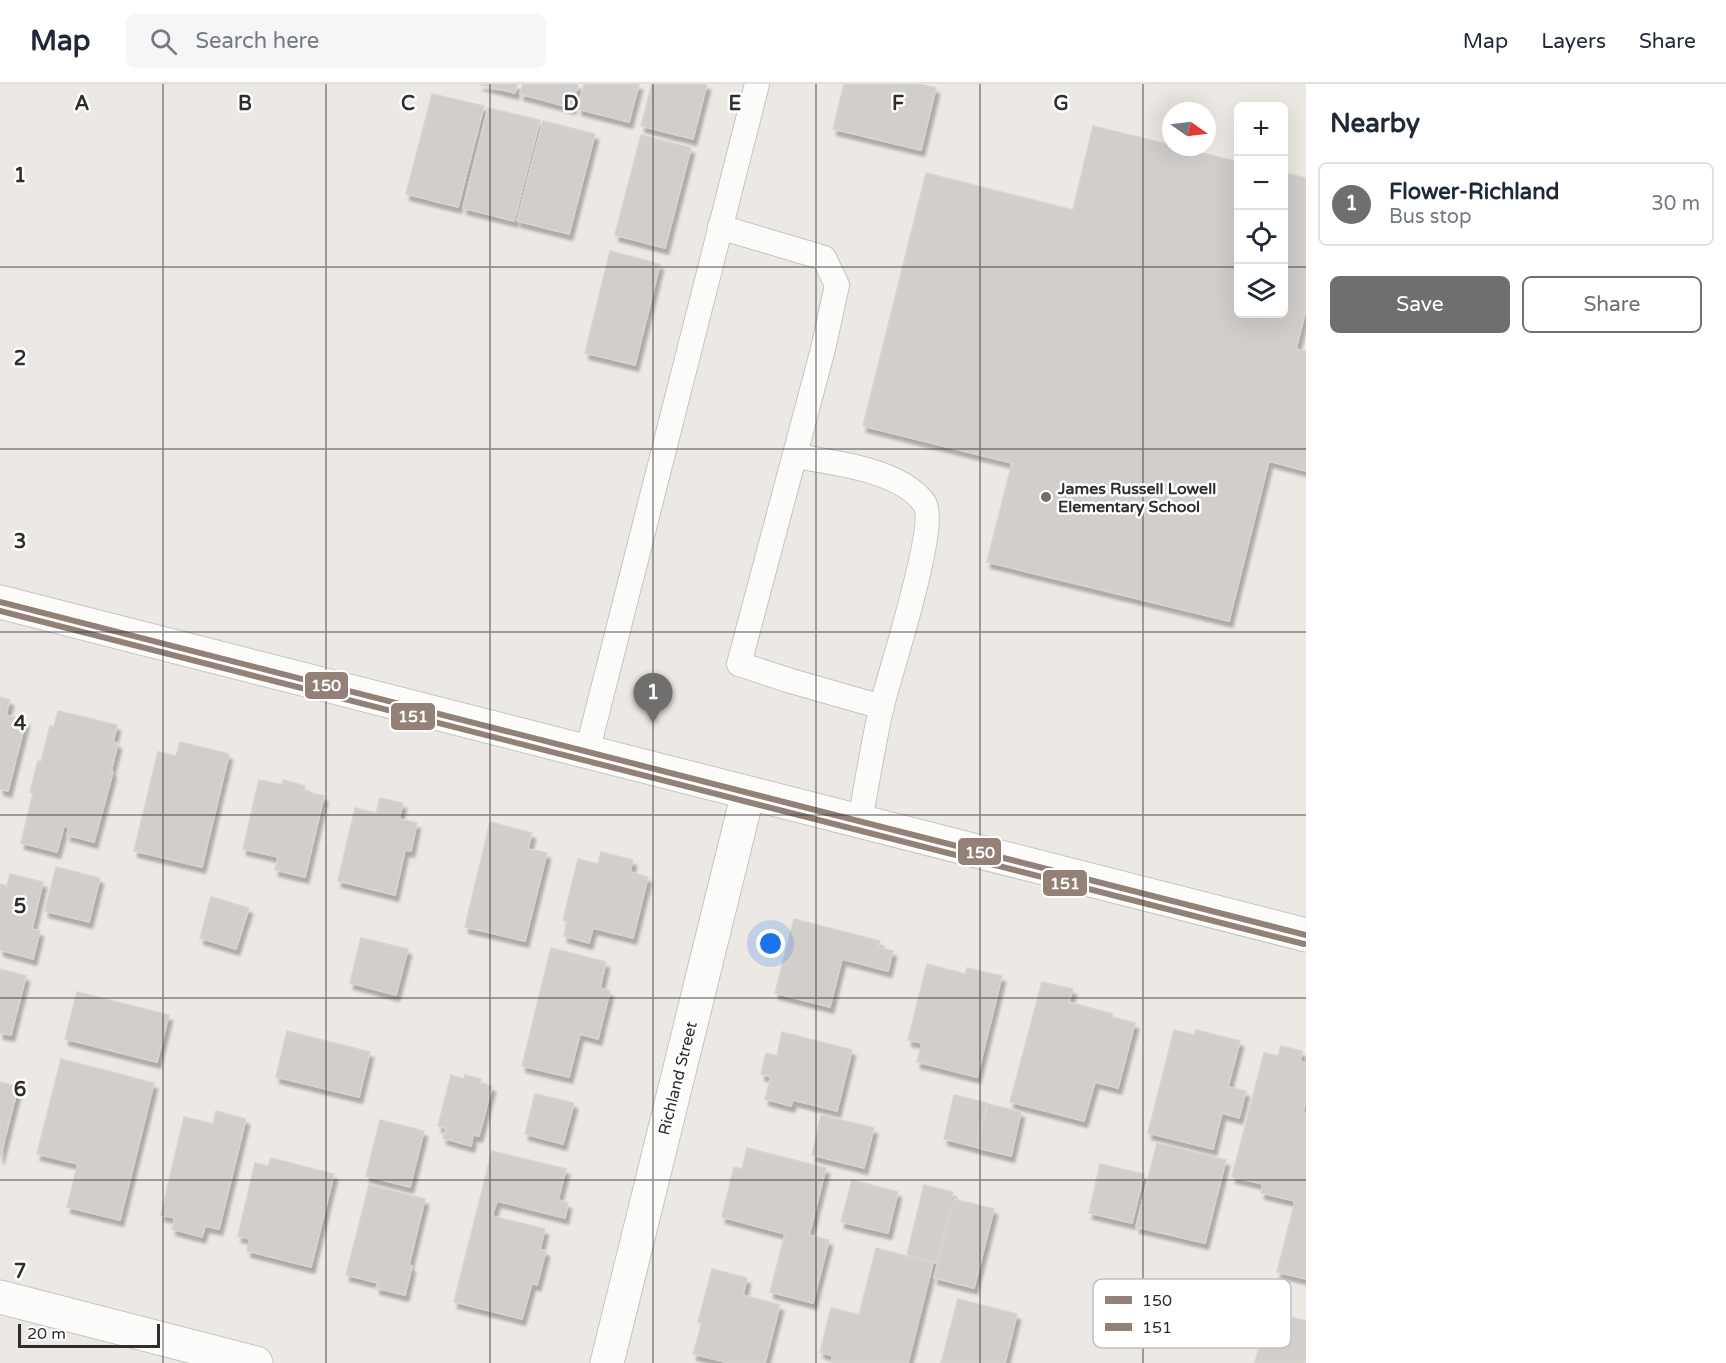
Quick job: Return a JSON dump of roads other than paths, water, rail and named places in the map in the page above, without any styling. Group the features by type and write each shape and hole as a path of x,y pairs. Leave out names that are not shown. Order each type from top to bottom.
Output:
{"street":[{"path":"0,602 1306,935"},
{"name":"Richland Street","path":"607,1363 748,793"},
{"path":"0,1297 256,1363"}],"lane":[{"path":"587,752 757,84"},
{"path":"720,227 824,258 837,285 823,349 739,664 882,707"},
{"path":"795,456 852,465 907,486 926,505 928,526 882,707 860,822"}],"place":[{"name":"James Russell Lowell Elementary School","path":"1046,497"},
{"name":"Flower-Richland","path":"653,723"}]}
